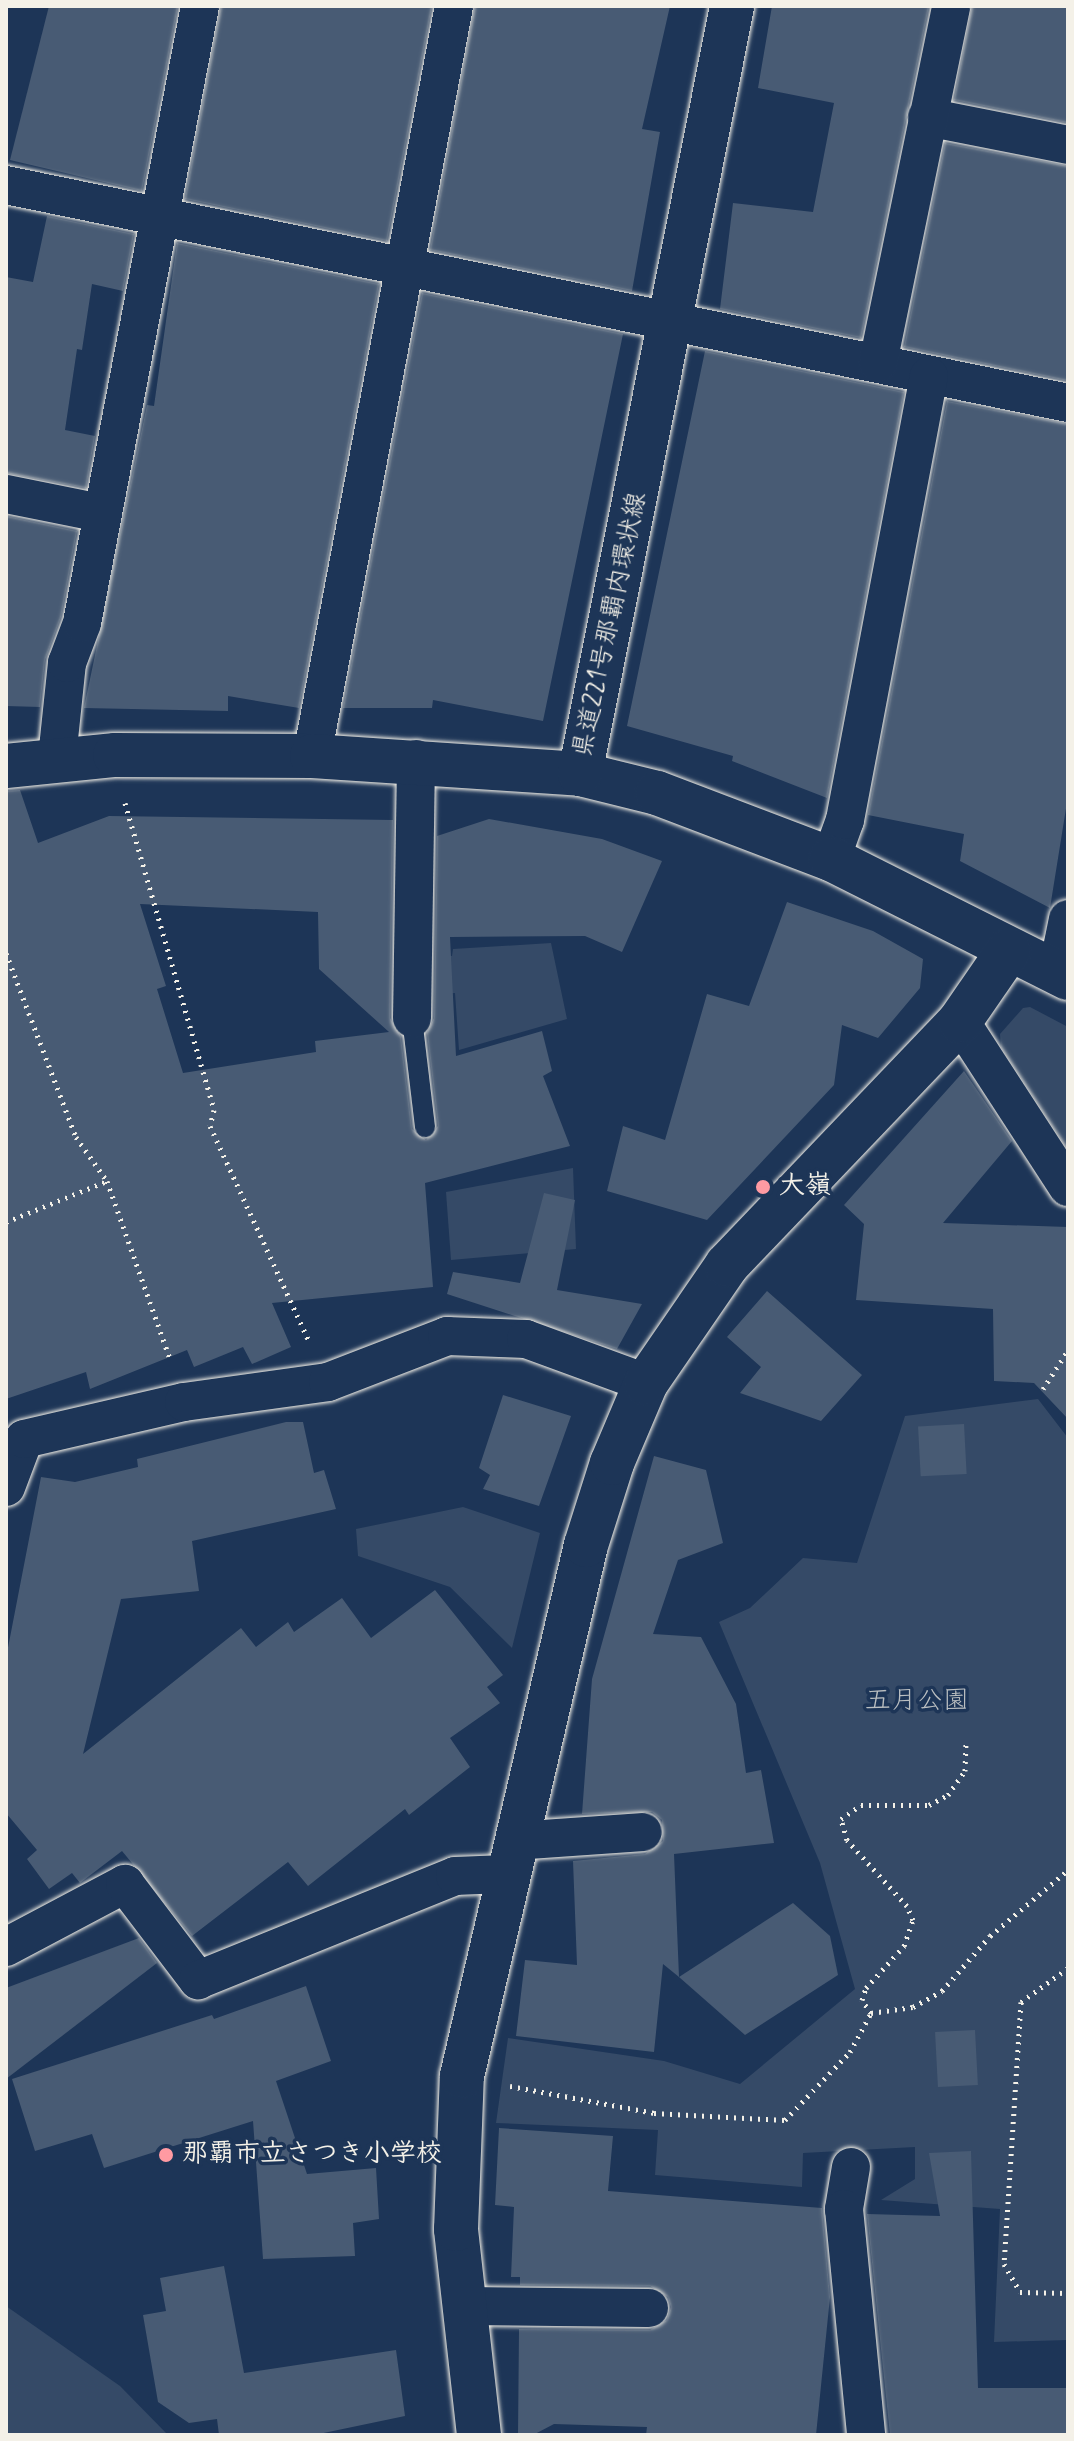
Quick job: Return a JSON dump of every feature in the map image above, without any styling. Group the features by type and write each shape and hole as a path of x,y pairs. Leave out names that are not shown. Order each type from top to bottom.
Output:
{"street":[{"path":"57,758 67,663 82,623 100,513 200,6"},
{"path":"312,756 454,6"},
{"name":"県道221号那覇内環状線","path":"6,766 57,758 312,756 416,759 580,774 732,6"},
{"path":"878,363 951,6"},
{"path":"927,117 1068,145"},
{"path":"6,185 406,264 1068,403"},
{"path":"831,859 845,820 929,376"},
{"path":"6,494 100,513"},
{"path":"412,1018 416,759"},
{"path":"580,774 657,793 831,859 1062,975 1068,919"},
{"path":"479,2435 456,2229 462,2076 586,1545 612,1463 646,1383 727,1265 960,1021 1009,950"},
{"path":"960,1021 1068,1187"},
{"path":"6,1487 24,1439 184,1402 328,1382 447,1336 526,1339 646,1383"},
{"path":"6,1947 125,1884 198,1980 455,1876 511,1857 643,1832"},
{"path":"851,2167 844,2209 866,2435"},
{"path":"464,2306 649,2308"}],"lane":[{"path":"412,1018 425,1127"}],"path":[{"path":"124,800 214,1110 210,1126 328,1382"},
{"path":"6,953 76,1137 107,1181 184,1402"},
{"path":"6,1222 107,1181"},
{"path":"1043,1389 1068,1350"},
{"path":"871,2013 862,2000 866,1988 904,1946 913,1920 907,1906 847,1840 841,1819 861,1805 938,1801 960,1784 966,1744"},
{"path":"871,2013 913,2007 942,1991 990,1936 1047,1894 1068,1870"},
{"path":"1068,1968 1021,2002 1004,2264 1020,2292 1068,2293"},
{"path":"462,2076 654,2113 785,2120 850,2052 871,2013"}],"green space":[{"path":"551,943 567,1019 459,1050 455,993 435,994 436,956 452,956 453,949"},
{"path":"1030,1007 1068,1027 1068,1150 1001,1047 1000,1034 1023,1008"},
{"path":"573,1168 576,1249 451,1260 446,1192"},
{"name":"五月公園","path":"1038,1399 1068,1438 1068,2340 994,2342 1000,2209 881,2200 915,2179 915,2147 803,2153 802,2187 655,2175 658,2130 496,2123 508,2038 664,2061 740,2084 855,1989 820,1863 719,1622 750,1608 803,1558 857,1563 905,1416"},
{"path":"463,1507 540,1533 512,1648 450,1587 358,1556 356,1529"},
{"path":"6,2306 120,2386 168,2435 6,2435"}],"building":[{"path":"49,6 178,6 142,191 10,160"},
{"path":"221,6 432,6 387,241 185,199"},
{"path":"475,6 670,6 642,129 660,132 632,291 430,250"},
{"path":"772,6 929,6 861,338 720,309 733,203 813,212 834,103 758,88"},
{"path":"972,6 1068,6 1068,123 954,100"},
{"path":"945,143 1068,166 1068,381 904,347"},
{"path":"47,216 134,234 123,291 92,284 82,350 77,349 65,430 95,436 86,488 6,473 6,277 33,282"},
{"path":"177,243 379,284 299,708 228,696 228,711 84,708 147,405 154,406"},
{"path":"422,293 623,334 543,721 433,700 432,708 343,708"},
{"path":"705,351 904,392 827,798 732,761 733,756 627,726"},
{"path":"947,401 1068,424 1068,796 1050,908 960,861 964,834 868,815"},
{"path":"6,516 77,531 61,617 45,660 40,707 6,706"},
{"path":"20,790 38,843 109,816 393,820 390,1018 401,1037 412,1129 426,1140 438,1126 427,1033 434,1018 437,836 489,819 602,839 662,861 622,952 585,936 450,937 456,1056 542,1031 552,1071 543,1076 570,1146 425,1183 433,1287 272,1303 291,1347 252,1364 243,1347 194,1367 187,1350 90,1389 86,1372 6,1399 6,791","holes":["140,904 318,912 319,969 389,1032 315,1041 316,1052 183,1073 157,989 166,986"]},
{"path":"787,902 873,931 923,959 920,988 878,1038 842,1025 834,1085 707,1220 607,1191 623,1126 665,1140 707,994 749,1006"},
{"path":"964,1071 1012,1141 943,1223 1068,1227 1068,1419 1034,1383 994,1381 993,1309 856,1300 864,1224 844,1205"},
{"path":"544,1193 575,1200 557,1290 642,1304 617,1349 447,1294 453,1272 520,1283"},
{"path":"767,1291 862,1375 821,1421 740,1393 761,1367 727,1337"},
{"path":"503,1395 571,1416 539,1506 483,1489 490,1475 479,1468"},
{"path":"286,1422 303,1422 314,1473 324,1470 336,1509 192,1541 199,1591 121,1599 83,1754 241,1628 256,1647 288,1622 294,1632 342,1598 371,1638 435,1590 503,1675 487,1687 500,1703 450,1738 470,1767 409,1815 405,1809 308,1886 288,1862 192,1936 122,1851 80,1883 72,1873 49,1889 27,1859 37,1850 6,1813 6,1658 41,1477 75,1482 138,1467 137,1459"},
{"path":"964,1424 967,1474 921,1476 918,1426"},
{"path":"654,1456 706,1470 723,1543 678,1560 653,1634 701,1637 736,1704 746,1773 761,1770 774,1843 674,1854 679,1977 663,1964 654,2052 516,2036 525,1960 577,1965 573,1861 645,1854 663,1841 662,1820 652,1812 582,1814 592,1679"},
{"path":"793,1903 830,1936 838,1975 745,2035 679,1977"},
{"path":"139,1938 157,1963 6,2079 6,1988"},
{"path":"306,1986 331,2061 276,2081 307,2174 376,2168 379,2219 353,2223 355,2256 263,2259 253,2121 104,2168 92,2134 35,2151 12,2079 212,2015 214,2019"},
{"path":"975,2030 978,2085 938,2087 935,2032"},
{"path":"499,2128 613,2136 608,2191 822,2208 830,2297 816,2435 646,2435 647,2427 554,2424 533,2435 518,2435 519,2329 650,2330 667,2320 671,2307 668,2297 650,2286 520,2285 520,2277 511,2277 514,2207 495,2205"},
{"path":"971,2151 978,2388 1068,2388 1068,2435 890,2435 867,2214 940,2216 929,2153"},
{"path":"224,2266 244,2373 396,2350 405,2416 314,2435 219,2435 217,2419 189,2423 158,2402 143,2315 166,2311 160,2278"}],"place":[{"name":"大嶺","path":"763,1187"},
{"name":"那覇市立さつき小学校","path":"166,2155"}]}
